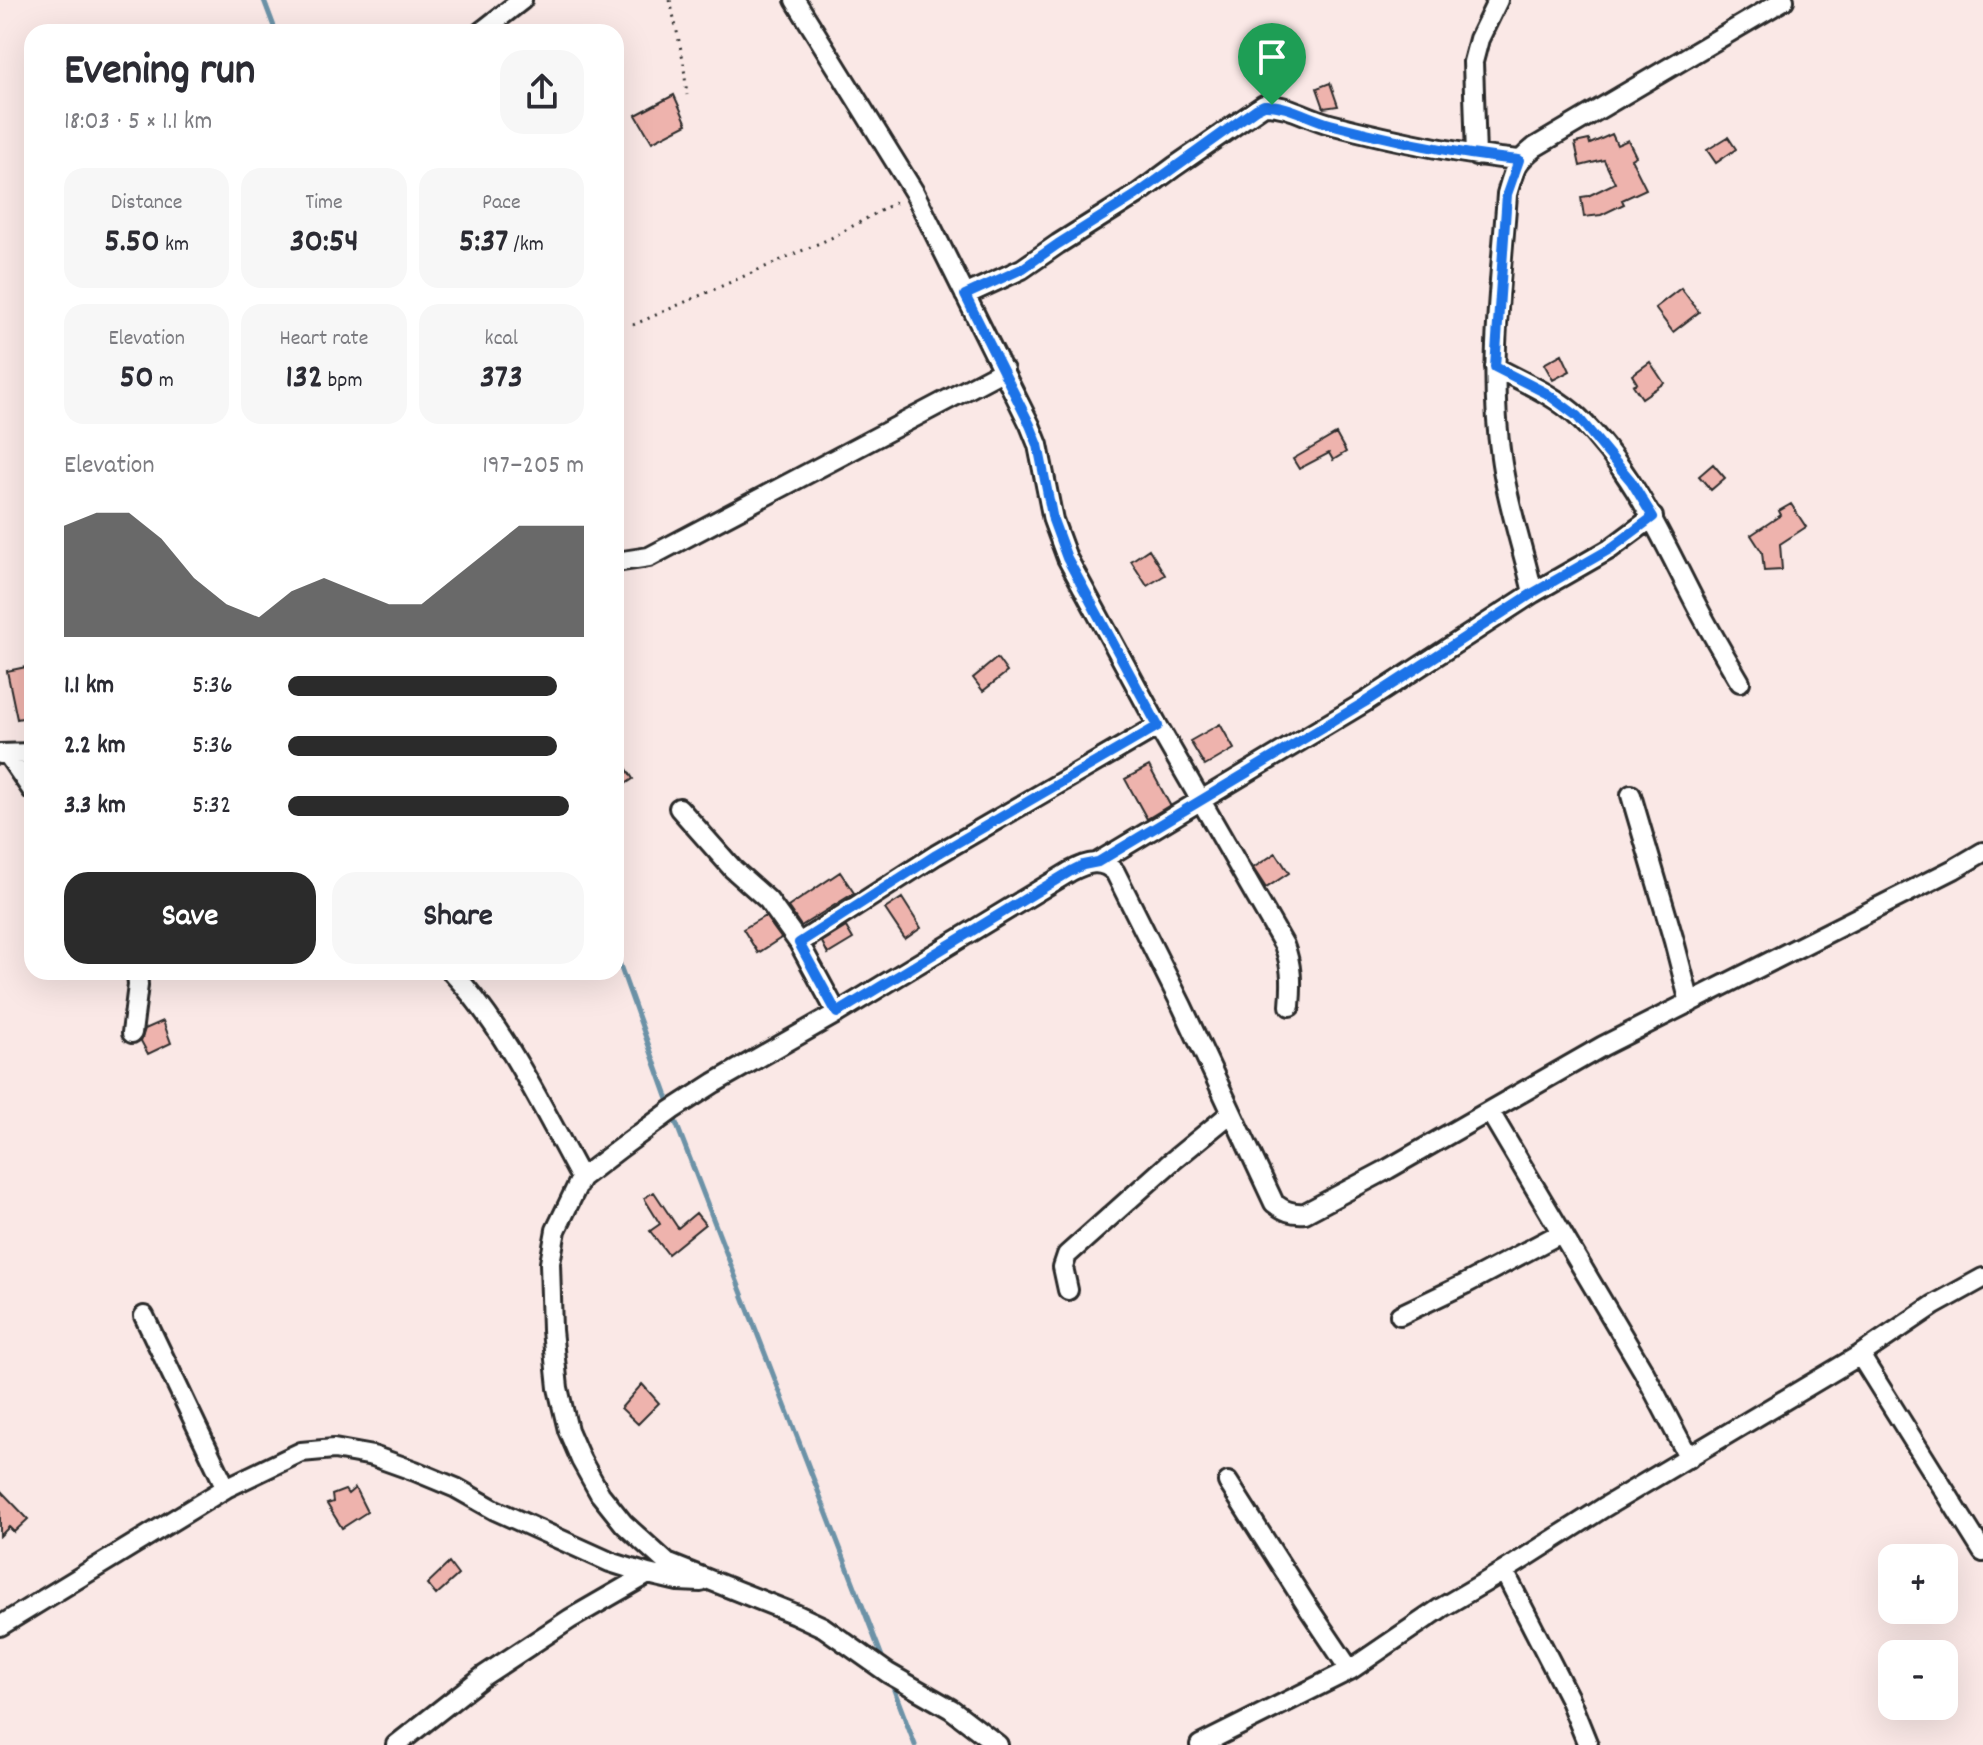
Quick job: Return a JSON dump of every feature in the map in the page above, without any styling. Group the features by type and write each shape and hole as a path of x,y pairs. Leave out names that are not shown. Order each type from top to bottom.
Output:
{"street":[{"path":"491,24 522,0"},
{"path":"795,0 914,192 1026,414 1038,445 1053,520 1067,558 1158,726 1284,945 1292,975 1290,1006"},
{"path":"1476,156 1473,62 1479,39 1498,0"},
{"path":"1533,593 1501,455 1495,367 1507,194 1519,160 1576,121 1784,0"},
{"path":"965,295 1022,269 1136,195 1264,105 1287,108 1398,142 1519,160"},
{"path":"1495,367 1546,393 1577,416 1631,481 1740,682"},
{"path":"624,561 649,557 1004,370"},
{"path":"998,1745 951,1709 888,1673 823,1627 667,1563 624,1524 600,1494 568,1430 558,1388 552,1330 550,1263 556,1230 581,1178 693,1097 1071,871 1098,862 1365,702 1533,593 1610,549 1653,517"},
{"path":"799,943 936,855 1158,726"},
{"path":"4,754 24,753"},
{"path":"4,754 24,780"},
{"path":"1631,795 1690,1003"},
{"path":"679,808 733,869 768,900 799,943 837,1013"},
{"path":"1098,862 1109,865 1115,872 1274,1203 1283,1210 1305,1213 1603,1046 1983,852"},
{"path":"132,1033 138,980"},
{"path":"458,980 490,1020 581,1178"},
{"path":"1490,1112 1644,1372 1689,1458"},
{"path":"1068,1290 1063,1267 1067,1255 1231,1113"},
{"path":"1400,1315 1561,1233"},
{"path":"1200,1745 1350,1670 1441,1608 1860,1355 1934,1305 1983,1278"},
{"path":"144,1316 226,1488"},
{"path":"1860,1355 1983,1552"},
{"path":"0,1626 226,1488 301,1452 334,1449 373,1456 415,1471 610,1562 678,1581 720,1584"},
{"path":"1228,1482 1350,1670"},
{"path":"1504,1571 1569,1698 1588,1745"},
{"path":"396,1745 485,1675 582,1612 648,1574"}],"path":[{"path":"670,0 681,45 687,95"},
{"path":"633,325 831,238 914,192"}],"building":[{"path":"1330,83 1338,106 1324,108 1317,88"},
{"path":"674,95 687,124 652,142 636,115"},
{"path":"1612,134 1617,145 1628,140 1636,156 1631,159 1646,189 1622,200 1624,204 1601,215 1584,217 1581,197 1615,183 1604,160 1580,166 1575,143 1589,140 1590,144"},
{"path":"1728,137 1736,149 1716,163 1707,150"},
{"path":"1681,288 1699,312 1673,332 1655,308"},
{"path":"1562,354 1570,371 1553,380 1544,364"},
{"path":"1650,362 1664,383 1642,398 1633,385 1637,383 1632,375"},
{"path":"1336,434 1346,452 1333,460 1329,453 1299,469 1293,459"},
{"path":"1713,464 1725,478 1711,490 1699,476"},
{"path":"1791,504 1806,527 1780,544 1782,570 1764,571 1762,552 1751,535 1781,515 1779,511"},
{"path":"1149,549 1165,575 1147,586 1131,561"},
{"path":"997,658 1007,672 983,691 973,678"},
{"path":"24,667 24,718 17,719 7,671"},
{"path":"1220,724 1234,749 1205,766 1190,741"},
{"path":"624,764 633,779 624,785"},
{"path":"1149,766 1170,805 1147,819 1125,779"},
{"path":"1276,853 1289,873 1266,888 1253,868"},
{"path":"840,872 854,893 801,926 788,907"},
{"path":"902,898 921,928 905,939 885,909"},
{"path":"765,916 781,938 758,953 743,929"},
{"path":"846,927 853,939 828,954 822,942"},
{"path":"163,1021 171,1043 148,1054 141,1041 145,1029"},
{"path":"654,1192 678,1228 696,1213 705,1224 668,1254 650,1231 660,1224 644,1198"},
{"path":"642,1384 659,1403 638,1424 621,1408"},
{"path":"355,1488 367,1512 342,1528 327,1504 333,1502 332,1495 345,1490 348,1494"},
{"path":"0,1490 28,1519 14,1532 9,1527 0,1536"},
{"path":"449,1563 458,1575 436,1595 427,1584"}],"waterway":[{"path":"264,0 273,24"},
{"path":"624,976 670,1105"},
{"path":"673,1115 884,1662"},
{"path":"891,1682 915,1745"}],"route":[{"path":"1272,105 1398,142 1519,160 1507,194 1495,367 1546,393 1577,416 1631,481 1653,517 1610,549 1533,593 1365,702 1098,862 1071,871 837,1013 799,943 936,855 1158,726 1067,558 1053,520 1038,445 1021,404 965,295 1022,269 1136,195 1256,109 1272,105"}]}
